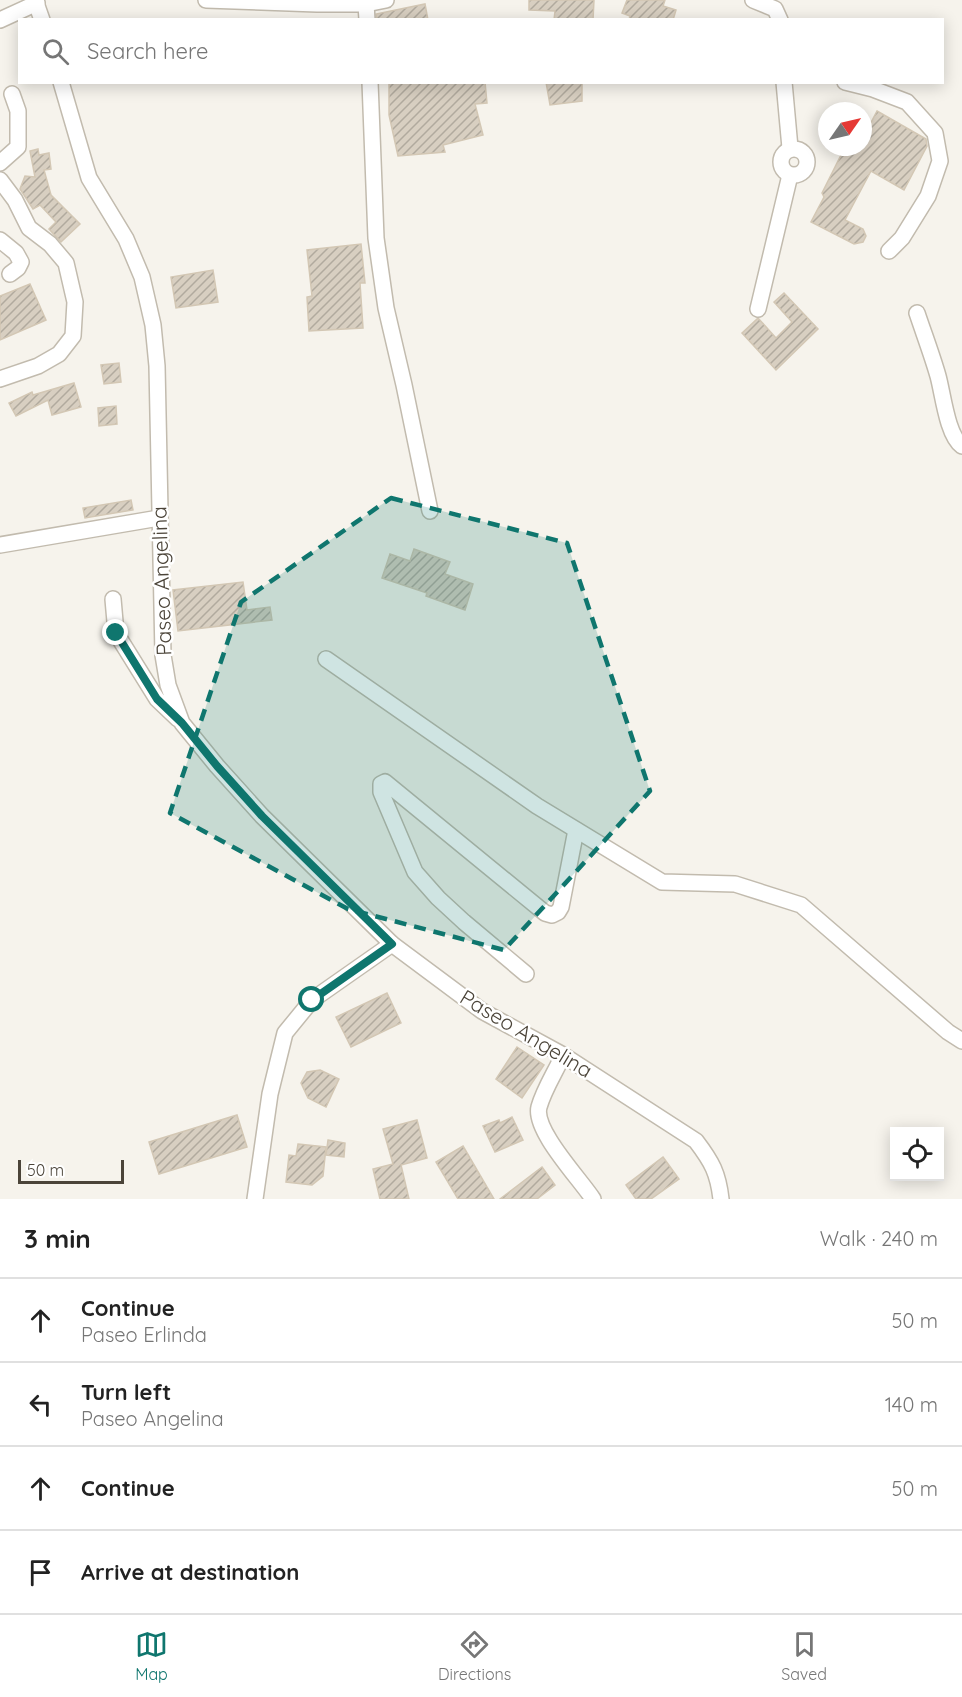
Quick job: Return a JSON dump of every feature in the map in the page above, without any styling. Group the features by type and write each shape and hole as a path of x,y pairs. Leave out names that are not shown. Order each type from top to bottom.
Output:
{"street":[{"path":"206,0 317,4 366,4 386,0"},
{"path":"753,0 775,9 779,18"},
{"path":"0,20 36,2 41,18"},
{"path":"366,4 367,18"},
{"name":"Paseo Angelina","path":"62,84 89,178 126,239 142,277 153,325 157,366 163,655 168,686 182,723 262,816 392,944 482,1011 563,1055 696,1141 710,1159 718,1177 721,1199"},
{"path":"370,84 376,238 384,296 430,512"},
{"path":"784,84 790,148"},
{"path":"853,84 907,102 935,133 940,161 928,196 902,237 890,251"},
{"path":"0,163 18,147 18,111 12,94"},
{"path":"790,148 799,148 806,154 808,162 806,170 799,175 790,175 783,170 781,161 783,154 790,148"},
{"path":"758,309 790,175"},
{"path":"0,180 15,200 29,228 50,244 66,264 75,302 73,336 58,354 38,366 0,379"},
{"path":"0,240 16,253 21,262 18,268 10,274"},
{"path":"916,314 938,377 950,427 962,446"},
{"path":"0,545 159,518"},
{"path":"113,599 116,633 157,699 182,723"},
{"path":"326,659 537,806 662,882 735,884 801,906 948,1032 962,1041"},
{"path":"526,974 438,898 416,872 381,792 381,784 385,782 545,913 552,915 561,907 576,830"},
{"path":"255,1199 270,1094 285,1033 312,1000 392,944"},
{"path":"563,1055 539,1108 541,1123 549,1140 593,1199"}],"highlighted area":[{"path":"391,498 567,543 650,791 504,950 348,909 170,813 241,602"}],"building":[{"path":"529,0 594,0 593,18 554,18 555,11 529,10"},
{"path":"627,0 665,0 663,6 676,10 674,18 630,18 630,16 622,13"},
{"path":"425,4 428,18 377,18 376,14"},
{"path":"389,84 485,84 487,103 475,104 483,135 443,145 445,152 398,156 389,115"},
{"path":"546,84 582,84 582,101 550,105"},
{"path":"877,111 926,139 927,146 904,190 871,171 845,220 863,229 866,236 863,242 854,244 811,222 840,156 872,156 872,121"},
{"path":"38,149 39,155 49,153 51,169 44,170 51,195 80,224 61,242 49,229 56,222 40,205 33,209 20,189 25,176 35,177 30,151"},
{"path":"361,244 365,283 360,283 363,328 309,331 307,297 312,296 307,250"},
{"path":"213,270 218,302 176,308 171,277"},
{"path":"30,284 46,320 0,340 0,296"},
{"path":"784,293 818,329 776,370 742,333 758,318 776,338 792,322 774,302"},
{"path":"119,363 121,382 104,384 101,365"},
{"path":"74,383 81,407 52,415 48,400 16,416 9,403 32,392 33,395"},
{"path":"116,406 117,424 99,426 98,408"},
{"path":"131,500 133,510 85,518 83,508"},
{"path":"414,549 450,562 445,574 473,584 465,610 426,596 427,593 382,578 390,554 410,561"},
{"path":"243,582 247,610 270,607 272,620 178,631 173,590"},
{"path":"387,993 401,1023 351,1047 336,1017"},
{"path":"517,1047 544,1065 522,1098 496,1079"},
{"path":"320,1070 339,1079 326,1107 308,1098 301,1083 307,1072"},
{"path":"237,1115 247,1147 159,1174 149,1142"},
{"path":"512,1117 523,1140 495,1152 483,1126 499,1120 500,1123"},
{"path":"417,1120 427,1158 401,1165 409,1199 380,1199 373,1169 393,1164 383,1129"},
{"path":"328,1140 345,1143 344,1157 326,1155"},
{"path":"298,1144 326,1147 323,1176 312,1185 286,1182 289,1155 296,1156"},
{"path":"463,1146 494,1199 458,1199 436,1162"},
{"path":"663,1157 679,1179 651,1199 636,1199 626,1185"},
{"path":"542,1167 555,1185 537,1199 500,1199"}],"route":[{"path":"116,633 157,699 182,723 262,816 392,944 312,1000"}]}
